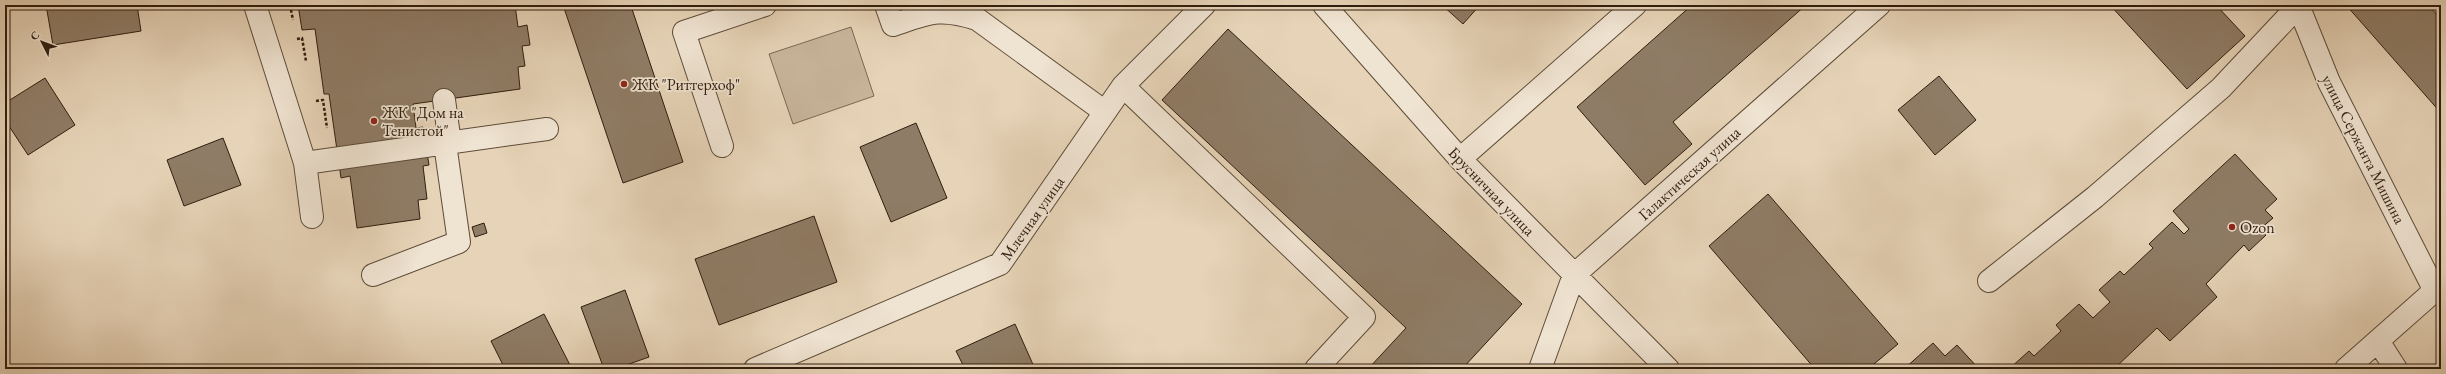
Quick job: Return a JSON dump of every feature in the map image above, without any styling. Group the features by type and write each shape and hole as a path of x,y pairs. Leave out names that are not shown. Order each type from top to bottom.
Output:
{"street":[{"path":"256,5 305,163 312,217"},
{"path":"722,146 684,32 765,5"},
{"path":"886,5 893,25 931,12 957,13 977,19 1105,112"},
{"name":"Млечная улица","path":"755,369 1000,264 1122,86 1204,5"},
{"name":"Брусничная улица","path":"1324,5 1460,159 1668,369"},
{"path":"1460,159 1635,5"},
{"name":"Галактическая улица","path":"1540,369 1574,275 1878,5"},
{"path":"1989,280 2095,198 2221,88 2298,5"},
{"name":"улица Сержанта Мишина","path":"2298,5 2329,82 2438,288"},
{"path":"1122,86 1364,317 1316,369"},
{"path":"373,276 459,242 444,100"},
{"path":"305,163 547,129"},
{"path":"2346,369 2438,288"},
{"path":"2378,341 2396,369"}],"shaded area":[{"path":"851,27 874,96 793,124 769,54"}],"building":[{"path":"46,5 137,5 141,31 53,45"},
{"name":"ЖК \"Дом на Тенистой\"","path":"298,5 515,5 518,27 527,25 530,45 522,46 525,66 518,67 520,89 413,104 416,128 423,127 429,165 423,166 427,199 418,200 420,219 357,228 350,176 341,178 329,94 324,94 315,29 302,30"},
{"name":"ЖК \"Риттерхоф\"","path":"563,5 635,5 631,6 683,162 623,183"},
{"path":"1442,5 1480,5 1463,24"},
{"path":"1692,5 1806,5 1673,122 1692,144 1645,185 1577,107"},
{"path":"2110,5 2216,5 2245,36 2187,89"},
{"path":"2346,5 2428,5 2441,19 2441,113"},
{"path":"1228,29 1522,304 1462,369 1368,369 1406,328 1162,100"},
{"path":"1939,76 1976,120 1935,155 1898,110"},
{"path":"45,78 75,125 28,155 5,120 5,103"},
{"path":"916,123 947,198 891,222 860,147"},
{"path":"223,138 241,185 184,206 167,160"},
{"path":"2235,154 2277,199 2265,210 2273,218 2260,229 2266,235 2249,251 2244,245 2206,284 2217,297 2170,341 2157,328 2116,367 2117,369 2009,369 2029,351 2034,356 2061,331 2056,325 2079,304 2093,318 2110,302 2099,290 2120,271 2124,275 2153,248 2149,244 2172,222 2184,234 2189,229 2173,211"},
{"path":"1768,194 1898,344 1868,369 1815,369 1709,246"},
{"path":"814,216 837,282 719,325 695,259"},
{"path":"484,223 487,233 475,237 472,227"},
{"path":"625,290 649,357 615,369 604,369 581,307"},
{"path":"544,314 572,369 505,369 491,341"},
{"path":"1015,324 1035,369 965,369 956,351"},
{"path":"1933,343 1945,356 1957,345 1979,369 1904,369"}],"place":[{"name":"ЖК \"Риттерхоф\"","path":"624,84"},
{"name":"ЖК \"Дом на Тенистой\"","path":"374,121"},
{"name":"Ozon","path":"2232,227"}]}
